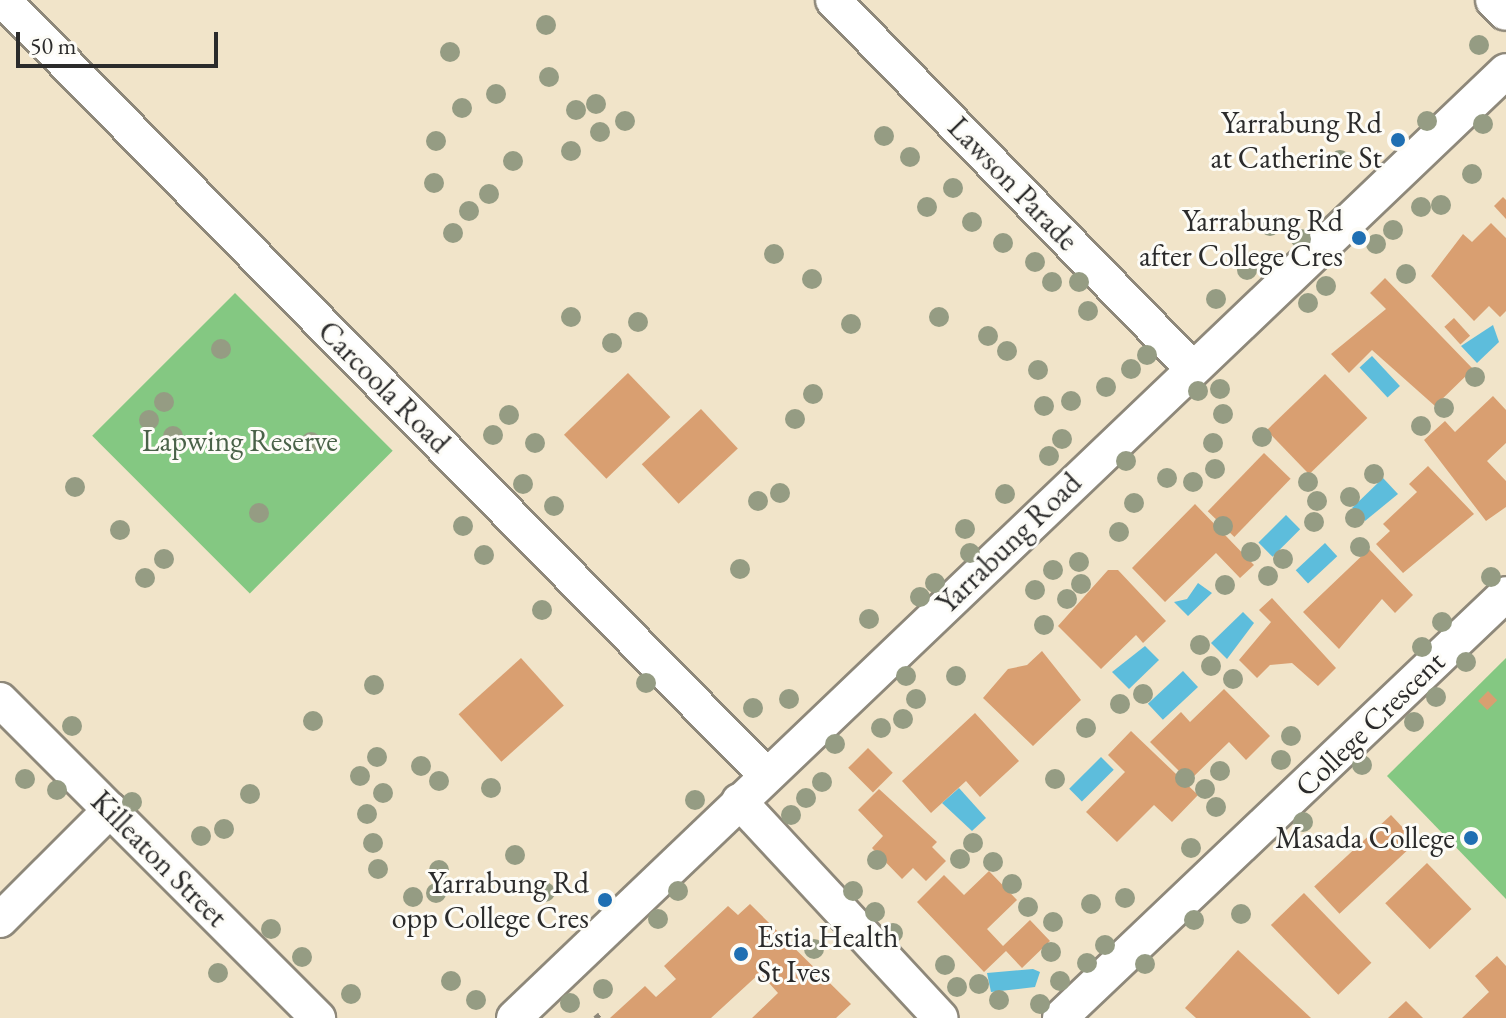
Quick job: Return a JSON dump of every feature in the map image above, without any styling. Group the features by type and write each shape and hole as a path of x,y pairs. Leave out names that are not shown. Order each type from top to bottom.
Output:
{"street":[{"name":"Carcoola Road","path":"3,0 766,775"},
{"name":"Lawson Parade","path":"833,0 1192,368"},
{"path":"1493,0 1506,13"},
{"name":"Yarrabung Road","path":"514,1018 1506,71"},
{"name":"College Crescent","path":"1060,1018 1506,594"},
{"name":"Killeaton Street","path":"0,700 318,1018"},
{"path":"739,801 941,1018"},
{"path":"0,920 110,810"}],"green space":[{"name":"Lapwing Reserve","path":"235,293 393,451 250,594 92,436"},
{"name":"Masada College","path":"1506,658 1506,899 1387,776"}],"water":[{"path":"1493,325 1499,342 1477,363 1461,346"},
{"path":"1372,356 1400,386 1388,398 1360,368"},
{"path":"1383,478 1398,494 1365,521 1352,508"},
{"path":"1286,515 1300,529 1273,557 1258,543"},
{"path":"1325,543 1337,556 1308,583 1296,570"},
{"path":"1198,583 1212,593 1188,616 1174,602 1187,599"},
{"path":"1243,612 1254,623 1227,659 1211,643"},
{"path":"1145,646 1159,660 1129,689 1112,672"},
{"path":"1183,671 1198,687 1163,720 1148,704"},
{"path":"1101,757 1114,770 1082,802 1069,789"},
{"path":"959,788 986,818 972,831 942,803"},
{"path":"1033,969 1040,972 1035,987 991,992 987,973"}],"building":[{"path":"1503,197 1506,200 1506,219 1494,206"},
{"path":"1491,223 1506,238 1506,311 1500,317 1489,306 1474,321 1431,276 1463,234 1472,242"},
{"path":"1385,278 1473,369 1435,406 1372,350 1349,373 1331,354 1386,309 1370,293"},
{"path":"1454,318 1470,336 1460,345 1444,327"},
{"path":"628,373 670,417 606,479 564,435"},
{"path":"1325,374 1367,418 1309,474 1267,430"},
{"path":"1493,396 1506,410 1506,443 1487,461 1506,481 1506,507 1486,521 1424,440 1445,421 1455,432"},
{"path":"701,409 738,448 679,504 642,464"},
{"path":"1264,453 1291,479 1234,537 1208,511"},
{"path":"1428,466 1474,514 1403,573 1376,544 1390,531 1383,524 1417,492 1409,484"},
{"path":"1195,504 1254,565 1240,578 1216,553 1165,602 1132,568"},
{"path":"1369,549 1413,595 1395,613 1382,599 1339,649 1303,612"},
{"path":"1108,570 1118,570 1166,621 1143,643 1136,635 1101,669 1058,626"},
{"path":"1272,598 1336,668 1318,686 1292,663 1270,665 1257,678 1239,660 1271,622 1259,610"},
{"path":"1042,651 1081,700 1033,746 983,698 1008,669 1027,665"},
{"path":"521,658 564,706 501,762 459,714"},
{"path":"1224,689 1270,736 1246,760 1229,742 1189,781 1150,742 1181,712 1190,722"},
{"path":"1488,691 1497,700 1487,710 1478,701"},
{"path":"975,713 1019,761 980,797 966,781 931,813 902,781"},
{"path":"1131,731 1198,795 1172,822 1154,805 1117,842 1086,812 1125,772 1108,755"},
{"path":"868,748 893,773 873,793 848,768"},
{"path":"879,789 937,842 932,847 946,861 926,881 913,868 902,879 872,848 883,836 858,810"},
{"path":"1391,815 1416,842 1339,914 1314,887"},
{"path":"1427,863 1471,909 1430,949 1385,903"},
{"path":"989,871 1017,900 987,929 1003,946 1030,920 1050,941 1022,968 1006,951 984,972 917,902 944,875 964,895"},
{"path":"1304,893 1371,963 1338,995 1271,925"},
{"name":"Estia Health St Ives","path":"750,904 851,1004 836,1018 752,1018 778,993 760,973 711,1018 610,1018 645,986 656,997 676,979 664,966 728,906 738,915"},
{"path":"1238,950 1311,1018 1196,1018 1185,1008"},
{"path":"1497,956 1506,966 1506,1018 1462,1018 1489,992 1475,976"},
{"path":"1406,1001 1423,1018 1388,1018"}],"place":[{"name":"Yarrabung Rd at Catherine St","path":"1398,140"},
{"name":"Yarrabung Rd after College Cres","path":"1359,238"},
{"name":"Masada College","path":"1471,838"},
{"name":"Yarrabung Rd opp College Cres","path":"605,900"},
{"name":"Estia Health St Ives","path":"741,954"}]}
